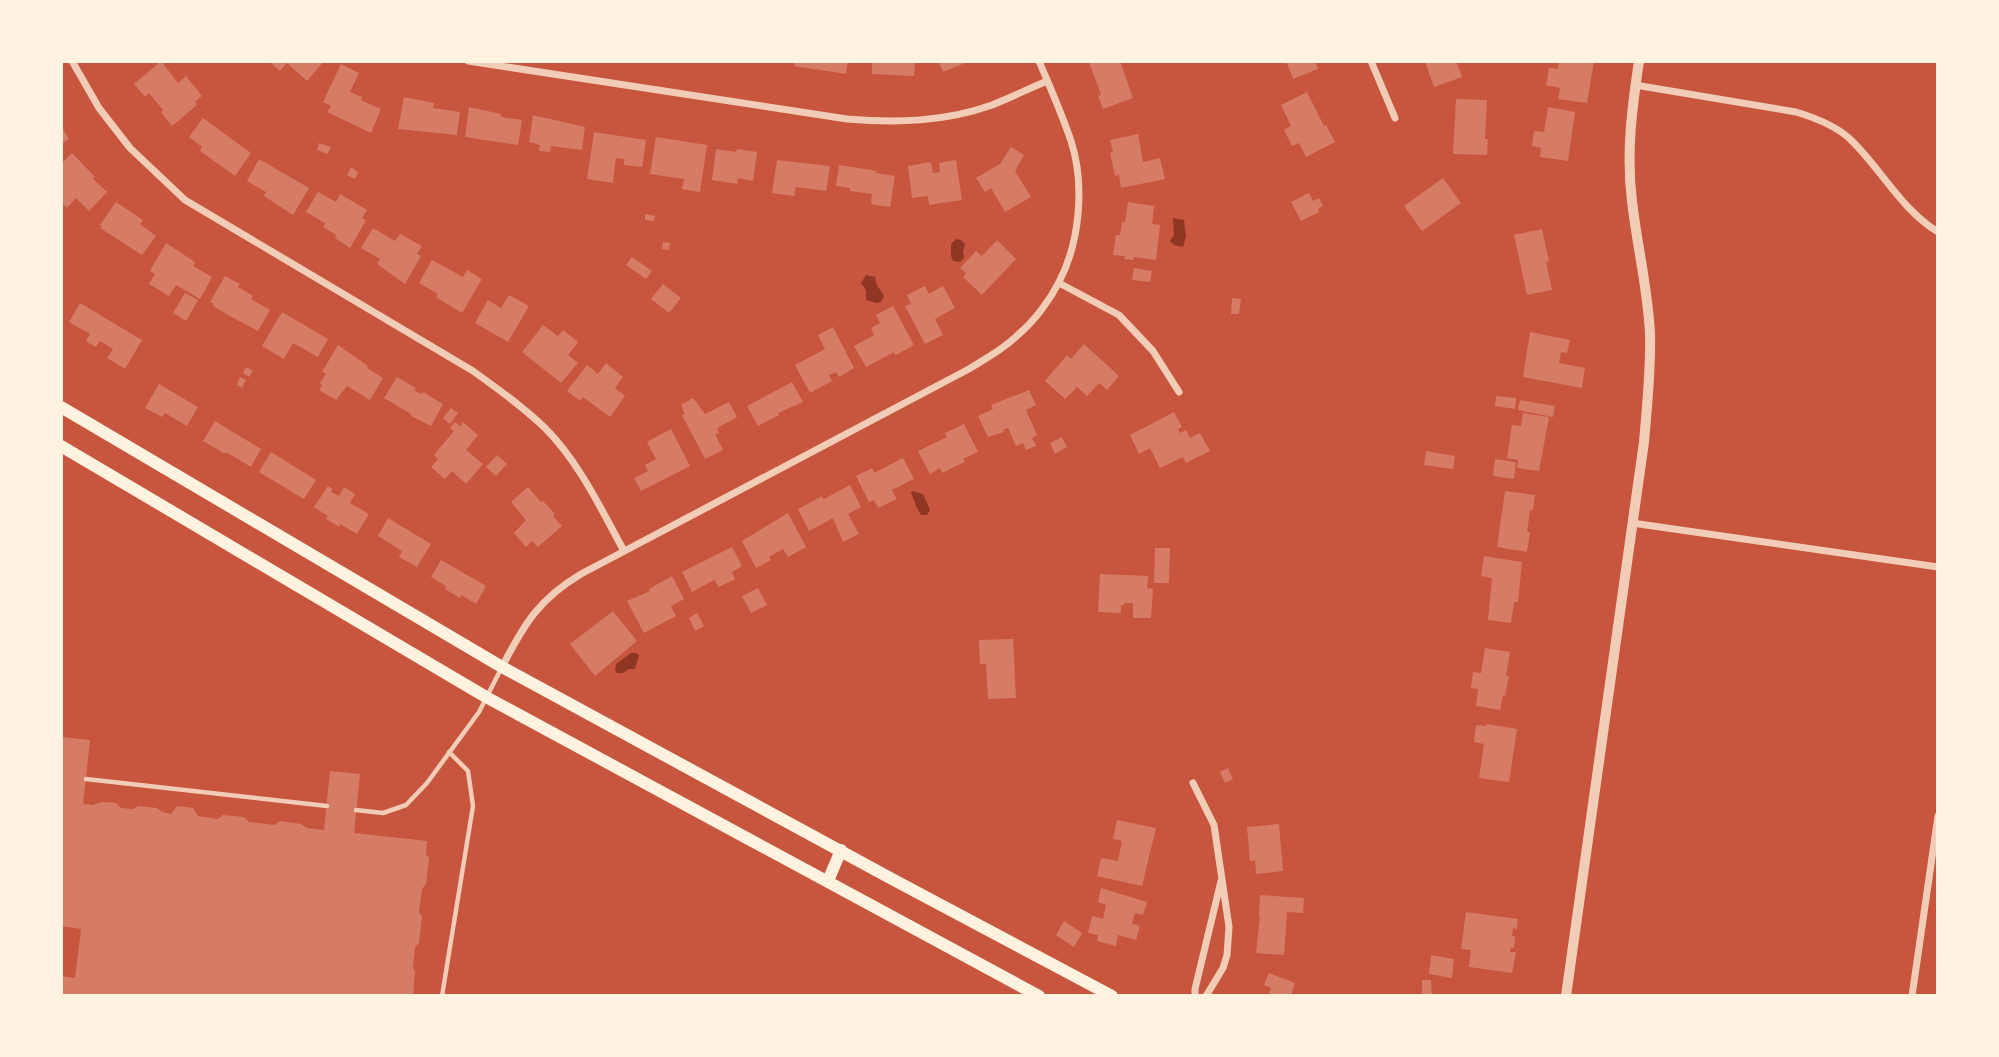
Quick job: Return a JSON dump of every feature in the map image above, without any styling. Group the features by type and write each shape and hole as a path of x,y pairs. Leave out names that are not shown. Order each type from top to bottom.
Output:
{"main road":[{"path":"61,407 502,667 1112,996"},
{"path":"61,446 486,697 1039,996"},
{"path":"828,881 841,850"}],"street":[{"path":"72,61 99,108 130,148 185,200 472,371 517,403 547,430 572,462 597,500 624,551"},
{"path":"468,61 847,119 883,122 923,121 963,114 992,105 1047,81"},
{"path":"502,667 523,627 559,587 985,359 1020,333 1059,283 1077,225 1077,166 1072,142 1039,61"},
{"path":"1371,61 1395,118"},
{"path":"1566,996 1644,442 1649,388 1650,335 1646,289 1629,164 1630,126 1639,61"},
{"path":"1635,85 1813,117 1852,140 1913,212 1938,232"},
{"path":"1059,283 1119,314 1153,351 1179,392"},
{"path":"1632,523 1938,567"},
{"path":"1193,783 1214,825 1229,927 1223,968 1206,996"},
{"path":"1912,996 1938,816"},
{"path":"1195,996 1208,927 1222,877"}],"lane":[{"path":"356,810 383,813 406,805 427,783 479,712 502,667"},
{"path":"442,996 473,806 468,771 449,752"},
{"path":"86,779 327,806"}],"shaded area":[{"path":"1173,218 1184,220 1186,236 1183,247 1170,241 1174,235"},
{"path":"956,239 965,244 964,258 960,262 953,261 951,256 951,244"},
{"path":"866,275 875,277 884,296 881,302 866,300 866,290 861,283"},
{"path":"912,491 923,494 930,510 927,515 921,515 919,512"},
{"path":"631,653 639,655 635,669 617,673 616,664"}],"building":[{"path":"161,61 178,83 186,76 202,96 195,102 197,105 172,126 149,93 145,97 134,84"},
{"path":"269,61 324,61 307,81 287,63 280,71"},
{"path":"795,61 848,61 846,74 794,66"},
{"path":"872,61 915,61 914,76 872,74"},
{"path":"938,61 964,61 965,63 943,72"},
{"path":"1090,61 1120,61 1133,98 1103,109"},
{"path":"1286,61 1315,61 1318,69 1293,79"},
{"path":"1425,61 1456,61 1462,77 1434,87"},
{"path":"1559,61 1594,61 1587,103 1558,99 1560,88 1546,85 1549,68 1558,69"},
{"path":"341,64 359,73 350,92 381,109 371,133 327,112 331,106 323,102"},
{"path":"1307,92 1335,142 1306,157 1299,143 1292,146 1284,130 1291,126 1281,105"},
{"path":"404,97 434,103 433,108 460,112 457,135 398,129"},
{"path":"1456,99 1487,100 1487,155 1453,154"},
{"path":"469,107 522,120 518,145 465,137"},
{"path":"1548,107 1575,112 1568,161 1540,157 1541,148 1532,146 1534,131 1544,132"},
{"path":"533,115 585,127 582,150 551,146 550,152 539,151 540,145 529,142"},
{"path":"203,118 251,153 235,176 200,151 202,147 189,137"},
{"path":"61,126 69,139 61,144"},
{"path":"594,132 646,140 642,167 624,165 624,159 616,158 613,183 587,179"},
{"path":"1138,134 1143,162 1160,158 1165,179 1121,188 1119,175 1115,176 1110,140"},
{"path":"656,137 707,145 700,192 682,189 684,179 650,174"},
{"path":"319,143 331,147 328,154 317,150"},
{"path":"1011,147 1024,155 1015,171 1031,197 1005,212 991,188 985,192 976,178 1000,164"},
{"path":"716,149 757,152 753,181 738,178 737,184 712,180"},
{"path":"72,153 107,192 89,211 76,198 67,208 61,202 61,164"},
{"path":"259,159 309,188 293,215 264,196 266,192 247,181"},
{"path":"777,160 830,166 826,191 796,187 794,196 772,193"},
{"path":"956,160 962,200 929,205 928,196 912,198 908,166 931,162 933,173 940,172 939,163"},
{"path":"839,165 895,176 890,207 871,204 872,194 836,186"},
{"path":"351,167 358,172 355,179 347,175"},
{"path":"1443,178 1461,203 1422,231 1404,206"},
{"path":"318,192 336,202 340,194 367,210 362,218 366,220 350,248 323,227 325,223 306,212"},
{"path":"1309,193 1313,201 1319,198 1323,206 1318,209 1319,212 1301,221 1291,202"},
{"path":"116,202 143,220 140,224 156,236 142,255 100,228"},
{"path":"1128,202 1154,206 1152,224 1160,225 1156,260 1134,257 1133,260 1124,259 1125,256 1113,255 1116,235 1120,235 1122,222 1125,222"},
{"path":"645,214 655,216 654,221 645,220"},
{"path":"373,228 395,241 400,234 422,246 417,254 421,256 405,284 377,264 380,259 361,248"},
{"path":"1542,229 1552,290 1527,295 1514,235"},
{"path":"997,240 1016,259 982,295 963,277 966,273 960,268 976,251 982,256"},
{"path":"663,242 670,243 669,250 662,249"},
{"path":"166,243 195,262 193,266 212,277 200,299 176,285 169,296 149,284 155,274 150,271"},
{"path":"632,257 652,271 646,279 626,265"},
{"path":"432,260 463,277 467,270 482,279 462,313 419,283"},
{"path":"1134,268 1152,271 1150,282 1132,280"},
{"path":"225,276 240,284 238,287 253,296 251,299 270,310 258,331 210,302"},
{"path":"663,284 681,298 669,313 651,299"},
{"path":"925,286 929,294 943,286 955,308 935,319 943,335 925,344 905,306 911,304 907,295"},
{"path":"185,293 198,300 186,321 173,313"},
{"path":"509,295 529,306 508,342 475,323 488,300 501,308"},
{"path":"1232,298 1241,299 1239,314 1231,314"},
{"path":"80,303 142,340 125,369 107,358 113,349 100,341 96,347 86,341 90,334 69,322"},
{"path":"893,306 914,345 866,367 854,346 874,335 871,328 880,323 876,315"},
{"path":"282,312 328,339 318,357 293,343 284,359 262,346"},
{"path":"543,325 558,336 563,330 578,342 568,355 578,363 561,383 522,352"},
{"path":"833,327 854,368 839,377 836,372 829,375 832,381 810,393 795,365 825,349 818,335"},
{"path":"1530,332 1570,340 1567,353 1561,352 1559,363 1585,368 1582,388 1523,377"},
{"path":"1084,344 1119,376 1107,390 1099,383 1087,396 1077,387 1065,399 1045,381 1067,355 1071,359"},
{"path":"338,345 383,378 370,400 347,386 336,400 319,390 326,374 322,372"},
{"path":"606,363 623,377 615,388 625,396 610,417 583,397 580,401 567,391 587,365 598,374"},
{"path":"246,367 253,371 249,377 243,373"},
{"path":"240,377 246,380 242,388 237,385"},
{"path":"397,377 416,388 414,390 421,394 423,392 443,404 431,426 384,398"},
{"path":"792,382 803,402 758,426 747,406"},
{"path":"159,384 198,407 187,426 165,413 162,417 145,408"},
{"path":"1029,390 1036,405 1026,410 1037,435 1032,438 1036,446 1026,450 1023,443 1016,446 1008,428 988,437 978,416 993,409 991,405"},
{"path":"1496,396 1516,398 1515,409 1495,406"},
{"path":"693,398 705,414 729,402 737,417 717,428 719,433 715,434 723,450 705,459 682,415 685,414 681,405"},
{"path":"1520,400 1555,406 1553,417 1518,410"},
{"path":"451,408 458,413 450,424 443,418"},
{"path":"1174,412 1182,427 1178,429 1180,433 1186,430 1190,438 1200,433 1210,451 1186,463 1183,457 1160,468 1150,448 1139,454 1130,435"},
{"path":"1523,413 1549,417 1539,471 1517,468 1518,460 1507,458 1512,425 1521,426"},
{"path":"215,421 261,449 251,467 203,441"},
{"path":"455,422 460,426 463,422 478,435 466,450 483,464 466,484 452,471 445,479 431,467 438,459 434,455 454,431 450,428"},
{"path":"964,424 978,452 942,473 940,468 930,474 918,451 947,437 945,433"},
{"path":"671,429 690,466 641,491 634,478 648,471 645,465 656,459 647,442"},
{"path":"1062,437 1067,447 1055,454 1050,443"},
{"path":"1426,451 1455,456 1453,469 1424,465"},
{"path":"271,452 316,480 304,499 259,472"},
{"path":"497,455 507,464 496,476 486,467"},
{"path":"903,458 914,479 892,490 897,499 878,508 874,500 869,502 856,476 872,468 874,473"},
{"path":"1495,459 1516,462 1514,479 1493,476"},
{"path":"850,485 861,507 848,514 859,534 843,542 833,518 809,531 798,509"},
{"path":"328,486 332,489 331,492 339,496 344,487 355,494 350,503 369,514 357,534 326,519 328,516 314,507"},
{"path":"528,487 555,514 553,516 562,526 538,547 532,541 526,547 514,533 526,520 511,502"},
{"path":"1505,491 1535,495 1533,510 1530,510 1527,552 1497,547"},
{"path":"788,513 806,547 788,557 783,549 756,568 742,541"},
{"path":"388,518 431,544 417,567 399,557 402,551 378,536"},
{"path":"732,547 742,566 732,572 735,579 719,587 714,580 692,592 682,572"},
{"path":"1155,548 1170,548 1169,583 1154,583"},
{"path":"1484,556 1522,562 1518,602 1514,602 1511,623 1488,620 1492,578 1481,576"},
{"path":"441,560 486,586 476,604 445,589 446,586 431,577"},
{"path":"1100,574 1148,576 1147,588 1153,589 1151,618 1133,618 1133,603 1121,605 1121,613 1098,612"},
{"path":"672,576 684,599 671,606 676,616 644,633 627,601 650,591 649,589"},
{"path":"758,588 767,605 751,613 742,596"},
{"path":"613,611 637,641 595,676 570,644"},
{"path":"697,613 704,626 695,631 689,618"},
{"path":"1013,639 1016,698 988,699 986,664 980,664 979,640"},
{"path":"1485,648 1510,652 1506,676 1509,676 1500,710 1476,706 1478,689 1471,688 1473,672 1481,673"},
{"path":"1476,725 1517,729 1509,782 1479,778 1484,744 1474,742"},
{"path":"62,737 90,740 83,804 116,803 121,808 157,808 171,814 177,806 193,808 198,816 218,819 223,815 244,817 249,822 274,825 280,821 324,830 330,771 360,774 354,833 427,841 426,854 429,858 419,912 422,916 419,943 415,947 413,996 61,996 61,976 75,978 81,929 61,926"},
{"path":"1228,768 1233,779 1225,783 1220,772"},
{"path":"1117,820 1156,828 1142,886 1097,876 1101,858 1118,861 1122,841 1113,839"},
{"path":"1279,824 1283,871 1256,874 1255,860 1250,861 1247,827"},
{"path":"1101,888 1147,902 1143,915 1135,913 1132,924 1140,926 1136,940 1118,935 1116,946 1097,941 1098,935 1088,933 1092,916 1103,919 1106,905 1098,902"},
{"path":"1260,895 1304,898 1303,913 1287,912 1284,955 1256,953"},
{"path":"1466,912 1518,919 1517,929 1513,928 1514,948 1511,947 1510,952 1516,952 1512,973 1469,967 1471,950 1461,949"},
{"path":"1064,921 1082,933 1074,947 1056,935"},
{"path":"1431,955 1454,959 1452,978 1429,974"},
{"path":"1269,973 1295,983 1291,996 1268,996 1271,988 1264,985"},
{"path":"1422,980 1431,980 1432,996 1422,996"}]}
